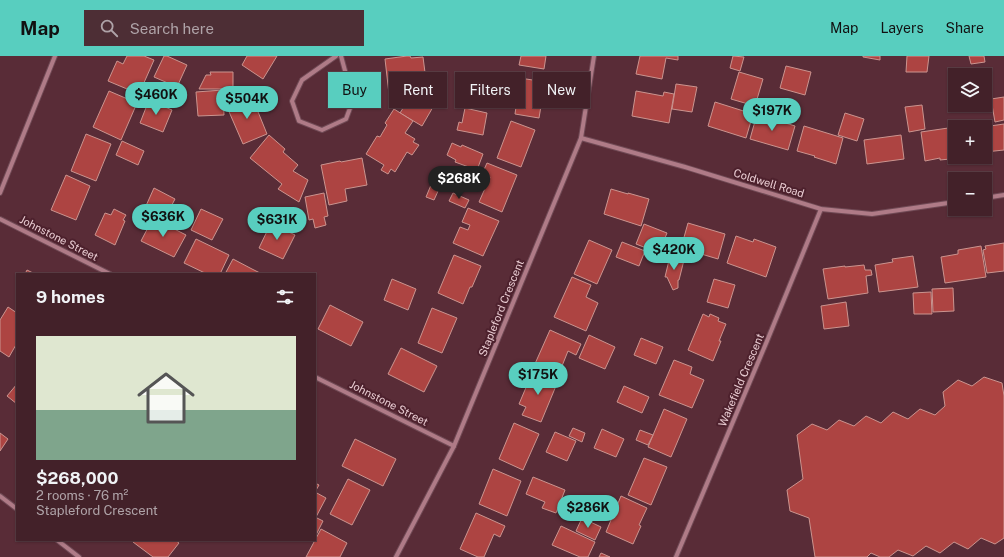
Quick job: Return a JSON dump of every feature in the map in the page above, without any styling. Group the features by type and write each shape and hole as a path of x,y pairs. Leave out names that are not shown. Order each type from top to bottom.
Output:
{"street":[{"path":"0,193 55,56"},
{"path":"336,56 302,80 292,101 299,121 322,130 346,119 353,100 341,56"},
{"name":"Stapleford Crescent","path":"396,557 454,446 581,138 594,56"},
{"name":"Coldwell Road","path":"581,138 685,167 821,209 872,214 948,203"},
{"path":"992,197 1004,195"},
{"name":"Wakefield Crescent","path":"676,557 821,209"},
{"name":"Johnstone Street","path":"0,219 108,273"},
{"name":"Johnstone Street","path":"316,377 454,446"},
{"path":"0,496 16,509"},
{"path":"58,541 79,557"}],"building":[{"path":"127,56 144,56 154,60 139,94 108,81 117,61 123,64"},
{"path":"164,56 187,65 177,87 154,77"},
{"path":"247,56 277,56 263,79 242,65"},
{"path":"407,56 410,56 411,58 423,57 425,72 389,72 389,94 385,59"},
{"path":"521,56 546,56 544,69 519,65"},
{"path":"640,56 678,56 678,60 666,58 662,79 636,74"},
{"path":"733,56 744,57 740,71 730,68"},
{"path":"880,56 880,60 863,57"},
{"path":"907,56 929,56 927,72 906,72"},
{"path":"969,56 984,56 985,62 971,64"},
{"path":"786,66 811,72 805,95 780,88"},
{"path":"210,72 233,72 233,89 199,89 206,75 211,75"},
{"path":"739,72 763,79 755,106 731,99"},
{"path":"525,79 533,80 533,108 541,108 539,118 515,114 516,108 525,108"},
{"path":"676,84 697,87 692,112 672,109"},
{"path":"223,90 224,115 198,116 196,92"},
{"path":"109,91 137,103 121,140 93,127"},
{"path":"636,91 663,96 664,92 674,94 669,123 632,116"},
{"path":"252,97 267,134 243,144 227,107"},
{"path":"1004,97 1004,120 995,122 992,99"},
{"path":"149,100 172,110 163,132 140,123"},
{"path":"715,102 753,114 746,138 708,126"},
{"path":"922,105 925,129 909,132 905,107"},
{"path":"403,108 432,108 422,126 400,113"},
{"path":"465,108 487,113 483,135 457,130 459,122 462,123"},
{"path":"394,109 413,121 405,133 415,139 413,142 419,145 412,155 407,152 395,172 391,169 388,174 381,170 384,165 366,154 377,136 380,137 387,125 385,123"},
{"path":"845,113 864,119 857,141 838,135"},
{"path":"757,114 795,126 788,150 750,139"},
{"path":"511,121 535,130 521,167 497,158"},
{"path":"1004,124 1004,150 992,151 992,126"},
{"path":"804,126 843,138 836,164 797,151"},
{"path":"948,128 948,159 940,160 940,158 925,161 921,132"},
{"path":"86,134 111,144 96,181 71,171"},
{"path":"269,135 285,149 283,152 298,165 293,171 308,180 299,202 278,189 282,184 250,158"},
{"path":"901,135 904,159 867,164 864,140"},
{"path":"122,141 144,151 138,165 116,155"},
{"path":"452,143 461,147 462,145 483,154 477,170 455,162 456,160 447,155"},
{"path":"362,158 367,185 345,189 347,201 329,205 321,165"},
{"path":"487,163 517,175 502,212 479,202 490,177 482,174"},
{"path":"66,175 90,186 76,220 51,210"},
{"path":"431,185 439,189 434,200 426,197"},
{"path":"154,188 175,199 165,218 145,208"},
{"path":"611,189 649,199 641,226 604,214"},
{"path":"324,193 328,216 324,217 326,225 315,228 313,219 309,220 305,197"},
{"path":"453,193 469,200 465,208 449,201"},
{"path":"468,208 499,221 483,256 453,243 460,227 468,230 470,225 462,222"},
{"path":"114,209 126,215 115,245 95,235 105,213 111,215"},
{"path":"201,209 223,219 212,240 191,230"},
{"path":"153,218 186,235 174,257 141,241"},
{"path":"271,223 295,235 283,259 259,248"},
{"path":"688,223 725,234 718,259 681,248"},
{"path":"644,224 667,233 659,253 636,244"},
{"path":"736,236 753,242 754,239 776,247 766,277 727,263"},
{"path":"196,239 229,255 220,273 205,273 184,263"},
{"path":"589,240 612,250 597,284 574,274"},
{"path":"622,242 645,251 639,266 616,257"},
{"path":"1004,243 1004,271 987,273 983,250 986,249 985,246"},
{"path":"981,246 986,277 945,283 941,257 958,254 958,250"},
{"path":"454,255 481,266 463,304 438,293"},
{"path":"670,256 684,260 678,280 678,288 673,290 667,277 665,277"},
{"path":"913,256 918,287 879,292 875,265 893,262 892,259"},
{"path":"233,259 260,273 226,273"},
{"path":"864,265 865,270 871,270 872,275 866,276 868,293 828,299 823,269"},
{"path":"27,270 33,273 26,273"},
{"path":"572,277 591,285 586,297 598,303 586,331 554,317"},
{"path":"392,279 416,289 408,310 384,300"},
{"path":"714,279 735,285 728,308 707,302"},
{"path":"953,288 954,311 933,312 932,289"},
{"path":"931,292 932,314 914,314 913,293"},
{"path":"846,302 849,326 824,329 821,306"},
{"path":"330,305 363,322 351,346 318,329"},
{"path":"8,307 16,312 16,345 9,357 0,351 0,320"},
{"path":"432,308 457,318 442,353 418,343"},
{"path":"703,314 709,317 710,314 719,318 718,321 726,324 713,361 688,350"},
{"path":"550,330 581,344 576,355 568,351 558,376 534,366"},
{"path":"589,335 615,347 605,369 579,358"},
{"path":"641,338 663,347 656,364 634,355"},
{"path":"401,348 437,366 424,392 388,374"},
{"path":"674,360 692,367 690,374 704,380 692,408 659,395"},
{"path":"533,371 558,381 541,422 522,415 526,407 519,404"},
{"path":"984,377 1002,383 1004,396 1004,538 995,544 981,538 968,549 954,542 940,553 926,546 913,556 898,550 889,557 880,557 871,553 867,557 815,557 809,518 790,511 787,490 803,479 797,435 812,424 827,430 839,420 854,426 866,416 881,423 893,412 908,419 920,409 935,415 945,406 943,392 958,380 972,386"},
{"path":"16,385 16,403 7,396"},
{"path":"624,386 649,397 642,413 617,402"},
{"path":"664,409 687,419 671,457 648,447"},
{"path":"514,423 539,434 523,470 499,459"},
{"path":"573,428 585,433 582,442 569,436"},
{"path":"602,429 624,439 616,457 594,448"},
{"path":"640,430 653,435 648,445 636,440"},
{"path":"555,432 576,441 567,461 546,452"},
{"path":"0,433 8,439 0,451"},
{"path":"355,439 396,459 383,486 342,466"},
{"path":"644,458 667,467 651,505 628,495"},
{"path":"493,469 521,481 507,516 479,504"},
{"path":"533,477 565,490 556,513 542,508 545,502 526,494"},
{"path":"348,479 370,490 352,525 330,514"},
{"path":"316,484 319,485 316,490"},
{"path":"316,493 326,498 316,517"},
{"path":"621,496 647,508 639,525 641,526 633,544 606,532"},
{"path":"476,513 505,526 500,537 494,534 484,557 478,557 460,549"},
{"path":"316,518 323,521 316,535"},
{"path":"582,518 601,527 595,540 576,531"},
{"path":"561,526 595,542 588,557 580,557 552,545"},
{"path":"321,529 347,543 340,557 306,557 315,541 316,541"},
{"path":"176,541 179,543 168,557 153,557 133,542"},
{"path":"601,553 610,557 599,557"}]}
